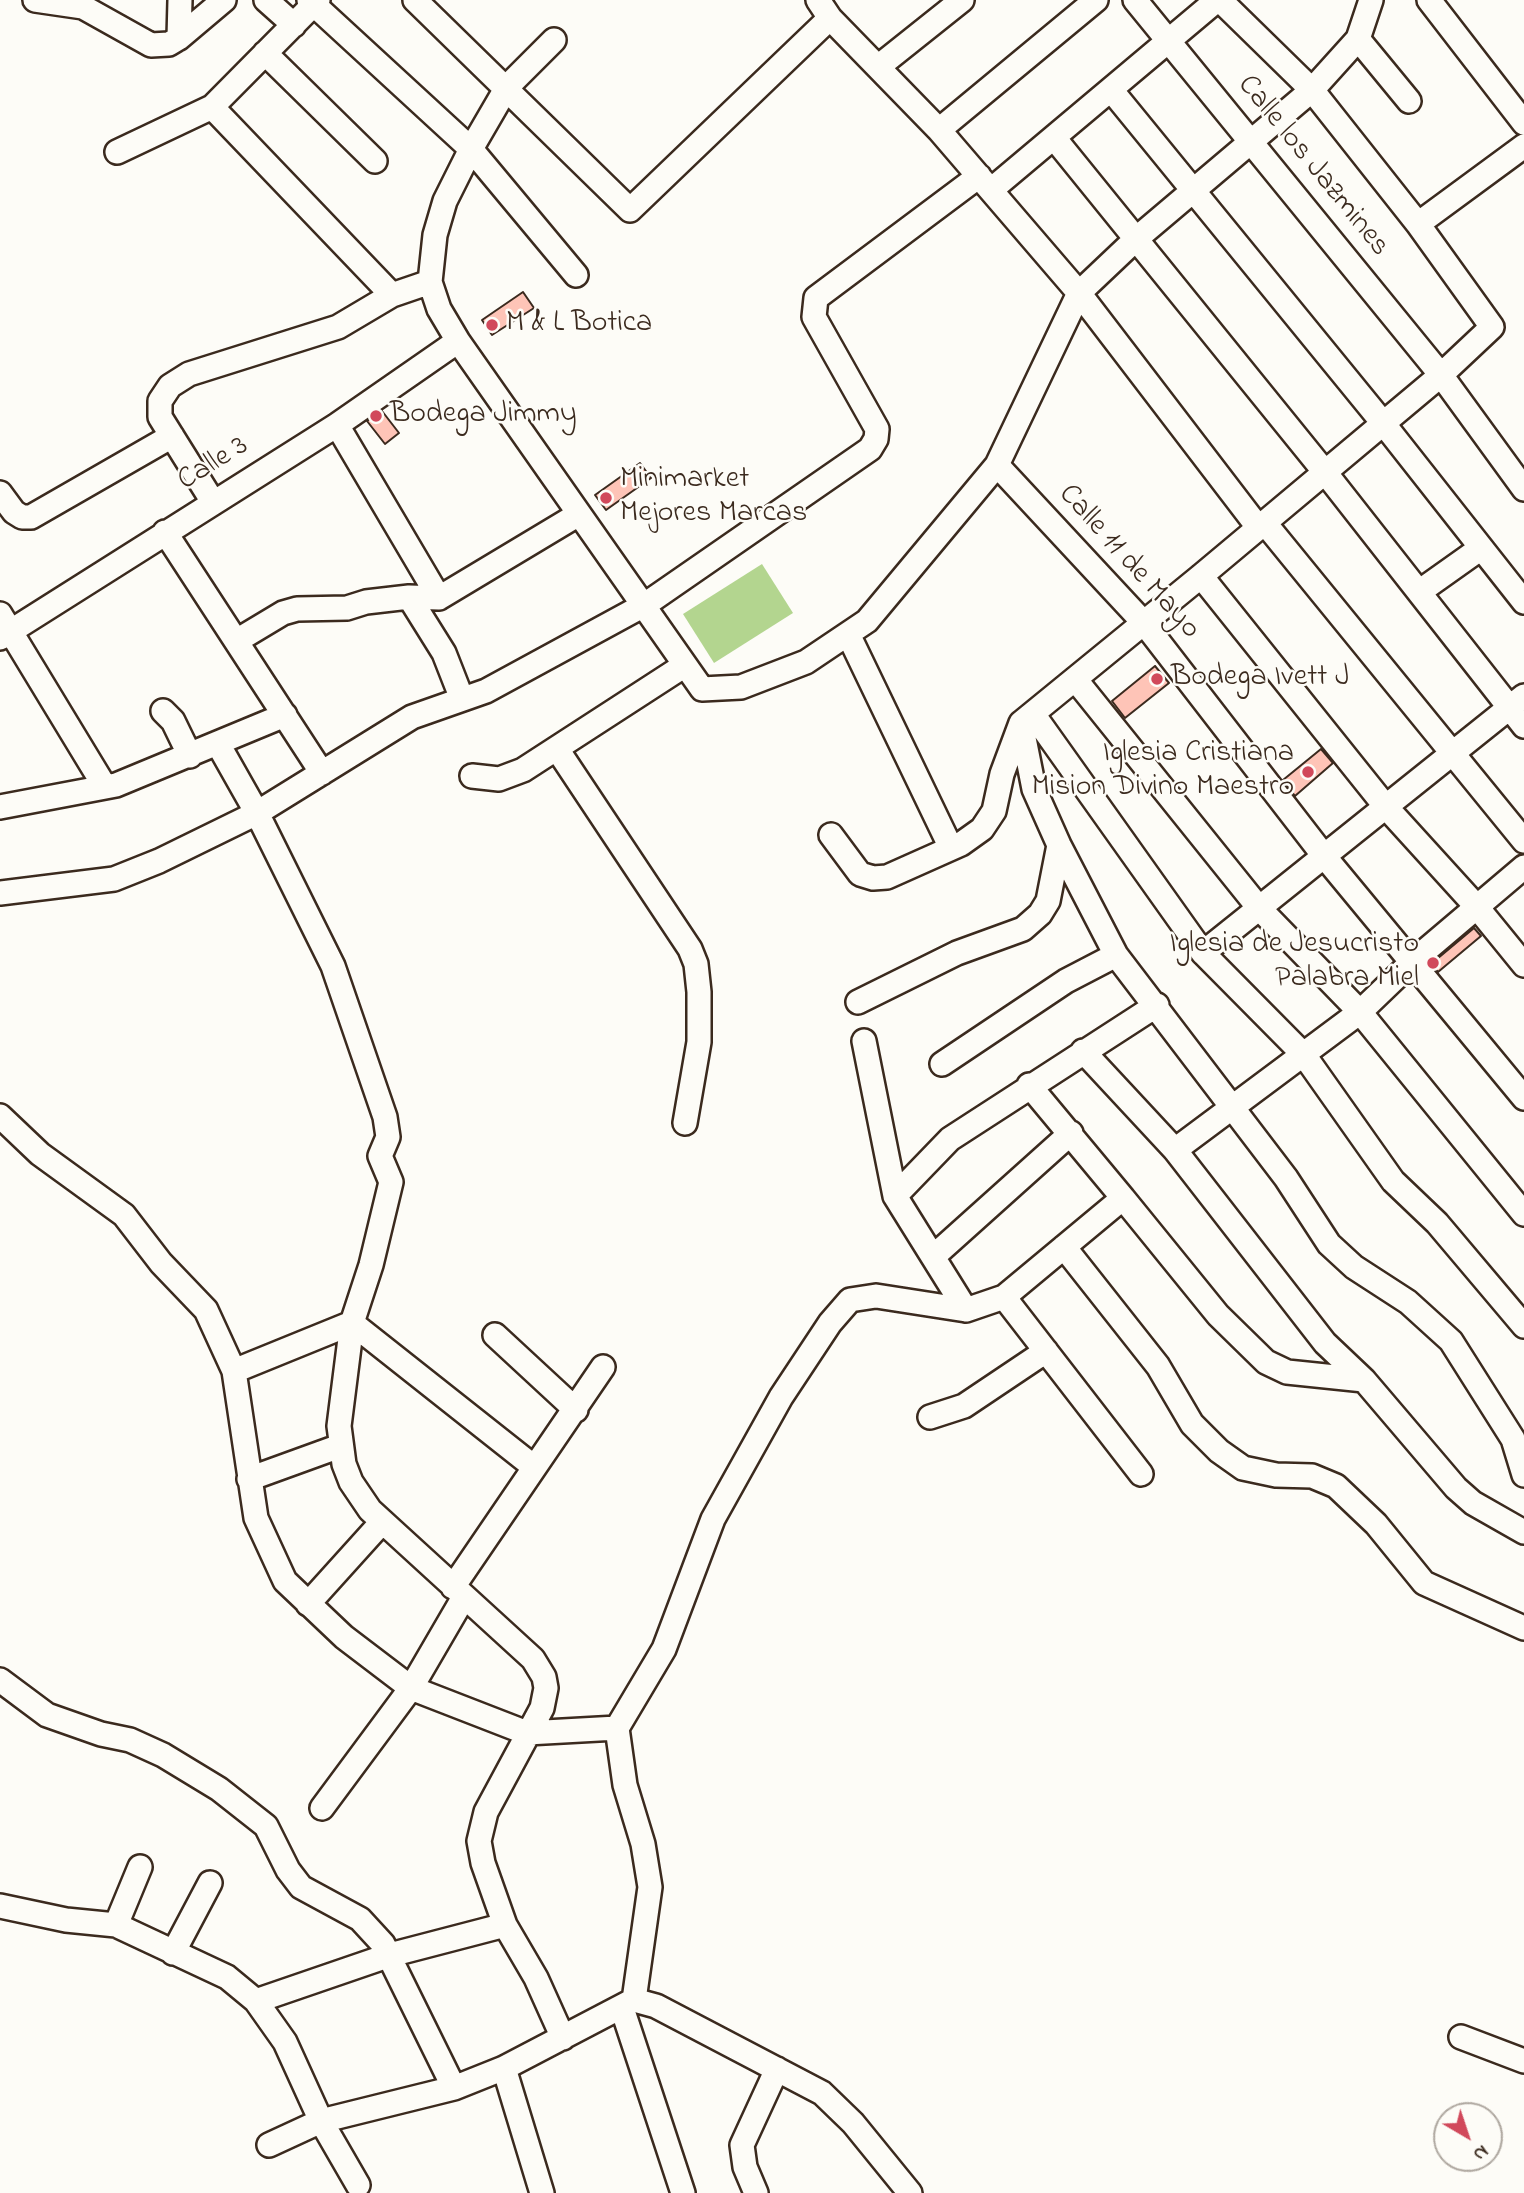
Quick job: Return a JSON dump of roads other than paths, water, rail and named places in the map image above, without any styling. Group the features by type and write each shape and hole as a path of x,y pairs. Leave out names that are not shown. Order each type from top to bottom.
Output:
{"street":[{"path":"35,0 83,8 151,45 169,44 179,38 224,0"},
{"path":"179,38 180,0"},
{"path":"265,0 293,25"},
{"path":"415,0 630,210 824,9 939,130 1079,293 1261,524 1454,752 1524,841"},
{"path":"878,66 936,8 962,0"},
{"path":"939,130 1097,0"},
{"name":"Calle los Jazmines","path":"1135,0 1440,374 1524,489"},
{"path":"0,893 114,879 159,861 257,813 412,717 486,691 646,604 870,449 876,439 877,429 814,317 816,298 985,183 1055,139 1218,0 1312,90 1418,224 1492,327 1202,576 1027,718 1002,774 994,811 982,829 951,848 887,877 873,878 860,874 831,835"},
{"path":"554,40 507,87 471,149 441,212 435,235 430,282 439,309 458,341 579,514 646,604 702,689 741,687 806,663 867,621 997,465 1079,293 1136,239 1312,90 1358,39 1371,0"},
{"path":"1429,0 1524,123"},
{"path":"117,152 212,107 313,2 471,149 576,275"},
{"path":"1358,39 1409,101"},
{"path":"265,53 375,161"},
{"path":"1112,91 1383,423 1524,602"},
{"path":"212,107 392,295"},
{"path":"1055,139 1419,592 1517,702 1524,726"},
{"path":"1418,224 1524,146"},
{"path":"213,502 160,417 160,401 170,386 189,374 338,327 392,295 430,282"},
{"name":"Calle 3","path":"3,628 166,532 337,425 458,341"},
{"path":"337,425 439,598"},
{"path":"0,493 14,512 22,517 31,517 172,436"},
{"name":"Calle 11 de Mayo","path":"997,465 1144,623 1324,856 1524,1098"},
{"path":"237,640 283,613 297,609 347,608 366,602 409,597 439,598 579,514"},
{"path":"166,532 322,773"},
{"path":"1419,592 1481,548"},
{"path":"1202,576 1386,807 1476,906 1524,965"},
{"path":"409,597 444,653 462,699"},
{"path":"3,628 105,787"},
{"path":"848,634 951,848"},
{"path":"472,776 499,779 523,770 685,665"},
{"path":"1075,679 1259,908 1360,1012 1524,1214"},
{"path":"1203,953 1517,702"},
{"path":"163,711 173,721 190,756"},
{"path":"0,807 105,787 190,756 285,715"},
{"path":"1027,718 1034,789 1059,845 1116,955 1157,1004 1230,1107 1286,1178 1329,1244 1354,1267 1408,1303 1451,1341 1513,1439 1524,1475"},
{"path":"1027,718 1203,953 1304,1055 1393,1181 1437,1223 1524,1326"},
{"path":"218,744 257,813 333,966 385,1116 388,1137 380,1156 391,1182 371,1265 352,1323 339,1426 340,1446 351,1482 382,1522 540,1667 544,1677 545,1698 486,1812 479,1841 483,1863 505,1925 536,1978 563,2038"},
{"path":"557,748 690,949 696,964 699,1042 685,1122"},
{"path":"858,1002 957,953 1023,929 1040,914 1048,901 1059,845"},
{"path":"1175,1150 1360,1012 1412,962 1524,867"},
{"path":"942,1064 1066,981 1116,955"},
{"path":"895,1196 950,1139 1157,1004"},
{"path":"864,1041 895,1196 966,1310"},
{"path":"1083,1051 1175,1150 1325,1343 1364,1380 1456,1488 1473,1503 1524,1532"},
{"path":"1029,1086 1071,1133 1218,1315 1266,1362 1287,1371 1364,1380"},
{"path":"0,1116 40,1154 124,1215 161,1263 206,1310 234,1371 256,1518 285,1581 344,1637 411,1688 527,1733 617,1728"},
{"path":"934,1256 1071,1133"},
{"path":"683,2193 628,2004 650,1887 643,1844 625,1785 617,1728 664,1649 713,1519 781,1397 830,1323 850,1300 876,1296 966,1310 1004,1297 1123,1198"},
{"path":"1064,1247 1158,1366 1192,1424 1219,1451 1243,1468 1276,1475 1312,1476 1336,1486 1376,1524 1424,1583 1524,1628"},
{"path":"1004,1297 1141,1474"},
{"path":"234,1371 352,1323"},
{"path":"352,1323 534,1468"},
{"path":"495,1335 576,1410"},
{"path":"930,1417 964,1406 991,1391 1046,1351"},
{"path":"322,1808 411,1688 459,1592 534,1468 603,1367"},
{"path":"249,1479 340,1446"},
{"path":"309,1604 382,1522"},
{"path":"0,1680 47,1715 101,1734 130,1740 219,1789 266,1826 288,1870 301,1887 360,1919 390,1955 454,2088"},
{"path":"116,1925 140,1867"},
{"path":"173,1953 210,1883"},
{"path":"0,1906 66,1920 116,1925 227,1977 256,2001 285,2042 321,2121 358,2185"},
{"path":"256,2001 390,1955 505,1925"},
{"path":"269,2145 321,2121 454,2088 504,2068 628,2004 656,2006 822,2093 853,2123 910,2193"},
{"path":"1461,2037 1524,2062"},
{"path":"504,2068 542,2193"},
{"path":"757,2193 745,2167 742,2145 777,2069"}],"place":[{"name":"M & L Botica","path":"492,325"},
{"name":"Bodega Jimmy","path":"376,416"},
{"name":"Minimarket Mejores Marcas","path":"606,498"},
{"name":"Bodega Ivett J","path":"1157,679"},
{"name":"Iglesia Cristiana Mision Divino Maestro","path":"1308,772"},
{"name":"Iglesia de Jesucristo Palabra Miel","path":"1433,963"}]}
